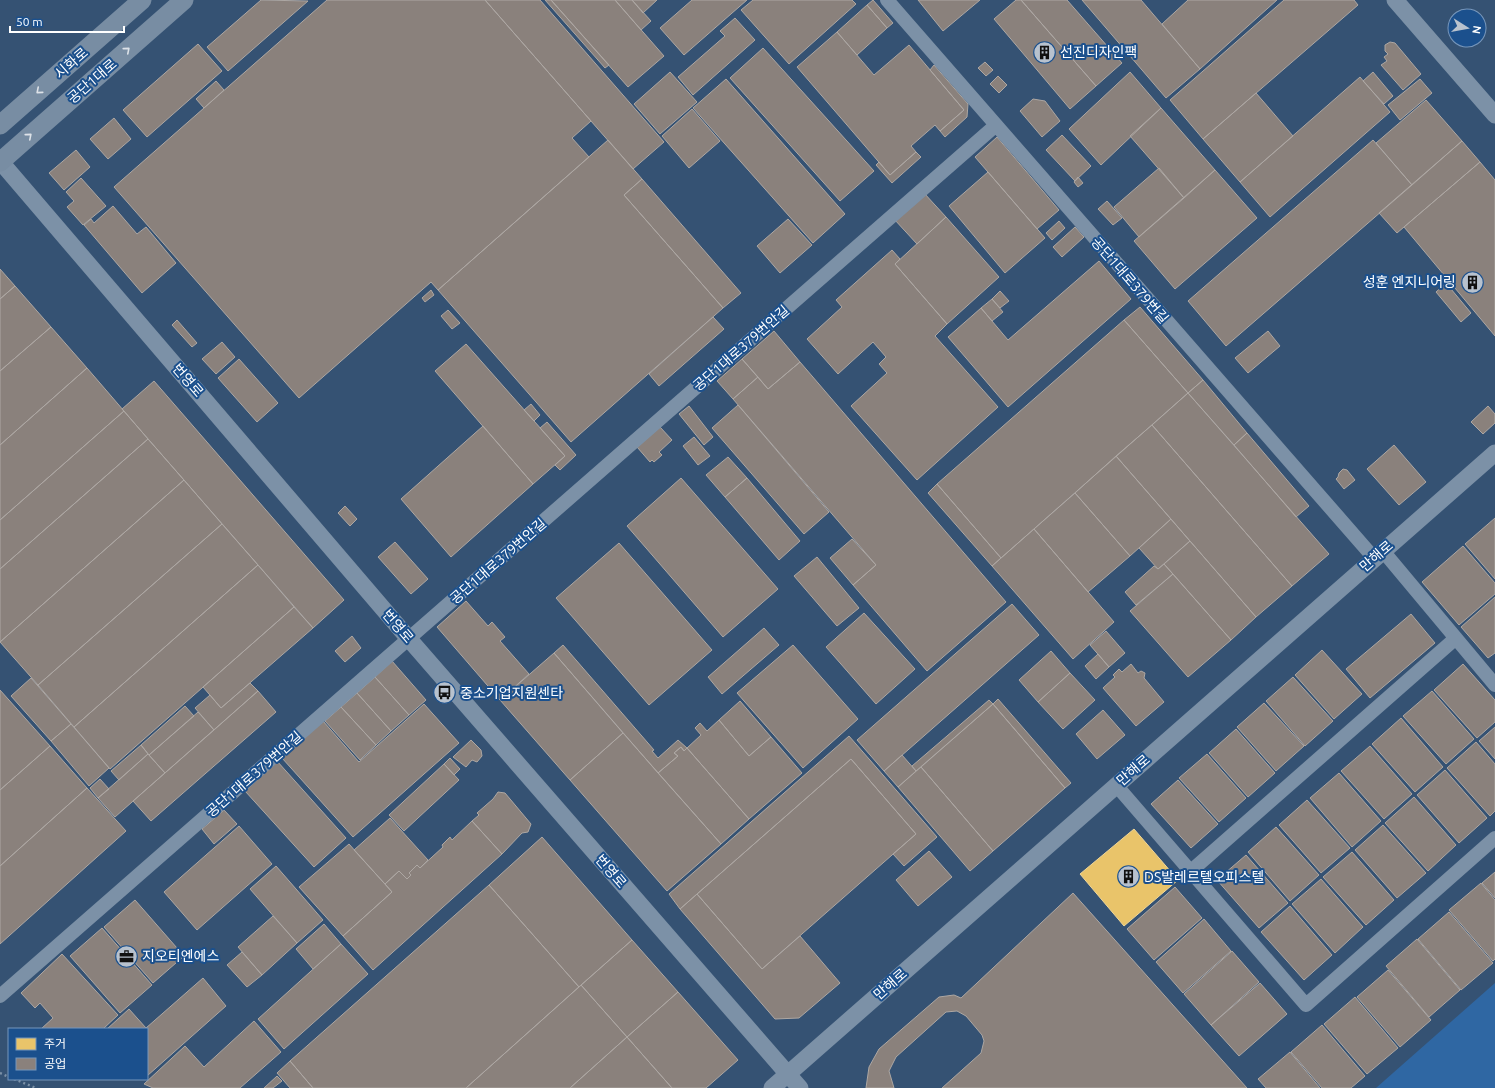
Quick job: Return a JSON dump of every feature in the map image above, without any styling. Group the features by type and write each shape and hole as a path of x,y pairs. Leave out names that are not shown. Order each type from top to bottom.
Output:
{"main road":[{"name":"시화로","path":"0,125 142,0"},
{"name":"공단1대로","path":"0,161 184,0"}],"street":[{"name":"공단1대로379번길","path":"887,0 995,126 1378,554 1494,681"},
{"path":"1395,0 1495,115"},
{"name":"공단1대로379번안길","path":"0,996 995,126"},
{"name":"번영로","path":"0,161 409,639 800,1088"},
{"name":"만해로","path":"772,1088 1378,554 1495,453"},
{"path":"1191,871 1456,638"},
{"path":"1116,785 1306,1005 1495,838"}],"path":[{"path":"16,1080 36,1088"}],"shaded area":[{"path":"1495,983 1495,1088 1376,1088"}],"building: 주거":[{"name":"DS발레르텔오피스텔","path":"1134,829 1178,880 1124,926 1080,874"}],"building: 공업":[{"path":"261,0 308,1 228,71 207,47"},
{"path":"327,0 485,0 591,121 572,138 589,157 438,290 431,282 299,398 114,187"},
{"path":"485,0 540,0 664,142 633,169"},
{"path":"545,0 551,0 609,65 605,68"},
{"path":"551,0 615,0 664,56 628,87"},
{"path":"615,0 632,0 651,21 641,30"},
{"path":"632,0 657,0 643,13"},
{"path":"692,0 747,0 684,55 660,28"},
{"path":"753,0 852,0 856,4 789,64 741,10"},
{"path":"873,0 893,23 887,28 867,5"},
{"path":"918,0 980,0 943,31"},
{"name":"선진디자인팩","path":"1016,0 1021,0 1096,86 1070,109 994,19"},
{"path":"1021,0 1067,0 1122,63 1096,86"},
{"path":"1082,0 1141,0 1200,69 1166,98"},
{"path":"1188,0 1277,0 1200,69 1162,24"},
{"path":"1284,0 1354,0 1358,5 1203,139 1170,100"},
{"path":"867,5 887,28 857,55 837,32"},
{"path":"735,18 755,40 693,95 678,77 725,36 720,31"},
{"path":"837,32 874,75 909,45 964,110 940,131 935,125 911,146 916,152 890,175 797,67"},
{"path":"1390,42 1395,43 1421,74 1403,90 1381,65 1387,61 1384,57 1388,54 1385,51 1385,45"},
{"path":"198,44 222,71 147,137 123,110"},
{"path":"763,48 874,171 840,201 730,78"},
{"path":"985,62 993,70 986,76 978,68"},
{"path":"934,65 968,104 967,117 945,137 940,131 964,110 930,70"},
{"path":"670,72 697,102 660,134 634,104"},
{"path":"1130,72 1161,108 1101,165 1069,129"},
{"path":"1373,72 1393,96 1384,104 1363,81"},
{"path":"998,76 1007,85 999,93 990,84"},
{"path":"1360,77 1390,112 1270,217 1240,182"},
{"path":"726,79 845,214 813,243 693,108"},
{"path":"1420,79 1432,93 1400,120 1388,105"},
{"path":"216,81 224,90 204,108 196,99"},
{"path":"1256,93 1293,136 1240,182 1203,139"},
{"path":"1033,99 1045,101 1060,121 1042,137 1020,111"},
{"path":"1426,100 1462,141 1412,185 1376,143"},
{"path":"1161,108 1215,170 1184,198 1130,136"},
{"path":"692,109 720,141 689,168 662,136"},
{"path":"114,118 131,139 108,159 90,139"},
{"path":"1062,135 1091,166 1075,181 1046,150"},
{"path":"997,137 1059,210 1037,229 975,157"},
{"path":"608,140 642,179 624,195 723,308 571,442 438,290"},
{"path":"1373,140 1412,185 1226,346 1188,301"},
{"path":"1462,141 1480,162 1397,233 1379,213"},
{"path":"76,150 90,167 64,190 49,173"},
{"path":"916,152 921,157 892,183 876,165 879,162 890,175"},
{"name":"성훈 엔지니어링","path":"1480,162 1495,180 1495,336 1404,227"},
{"path":"1159,168 1184,198 1139,237 1114,207"},
{"path":"1215,170 1257,218 1175,289 1134,241"},
{"path":"988,172 1045,238 1005,273 949,206"},
{"path":"1078,177 1083,183 1078,187 1074,182"},
{"path":"81,178 106,206 83,225 67,207 74,201 66,192"},
{"path":"642,179 741,293 723,308 624,195"},
{"path":"924,193 946,217 917,244 894,219"},
{"path":"1107,201 1122,218 1113,225 1098,209"},
{"path":"113,206 137,234 146,227 176,263 142,293 84,225 91,219 94,223"},
{"path":"946,217 999,277 947,324 895,264"},
{"path":"788,219 812,245 780,273 757,246"},
{"path":"1059,221 1065,228 1052,240 1046,233"},
{"path":"1075,227 1084,237 1062,257 1053,247"},
{"path":"892,250 900,259 895,264 947,324 935,336 998,407 917,480 851,406 887,373 879,364 886,357 873,342 838,374 807,339 842,307 836,300"},
{"path":"1099,261 1131,299 1008,407 948,337 981,308 1008,340"},
{"path":"0,269 15,286 0,299"},
{"path":"1446,283 1471,313 1461,322 1436,292"},
{"path":"15,286 51,327 0,371 0,299"},
{"path":"431,290 434,295 425,302 422,298"},
{"path":"1000,291 1009,301 1000,308 992,299"},
{"path":"992,299 1003,312 992,321 981,308"},
{"path":"1140,307 1203,380 1188,393 1124,320"},
{"path":"448,310 460,323 452,329 441,316"},
{"path":"713,317 724,329 659,386 649,374"},
{"path":"177,320 197,343 192,347 172,325"},
{"path":"1124,320 1188,393 1001,558 937,484"},
{"path":"51,327 87,368 0,445 0,371"},
{"path":"774,331 800,362 768,389 742,359"},
{"path":"1268,331 1280,346 1248,373 1235,358"},
{"path":"222,342 235,357 216,374 202,359"},
{"path":"466,344 565,456 533,484 435,371"},
{"path":"239,359 278,403 257,422 218,378"},
{"path":"742,359 758,377 733,399 717,381"},
{"path":"800,362 1006,602 927,671 853,585 876,565 733,399 758,377 768,389"},
{"path":"87,368 124,411 0,520 0,445"},
{"path":"1203,380 1247,433 1234,445 1188,393"},
{"path":"154,381 344,600 313,628 122,409"},
{"path":"1188,393 1329,554 1292,586 1152,425"},
{"path":"531,404 540,415 534,421 524,410"},
{"path":"738,405 829,512 804,534 712,428"},
{"path":"689,406 713,437 704,445 679,414"},
{"path":"1488,406 1495,414 1495,423 1483,434 1471,422"},
{"path":"124,411 148,439 0,569 0,520"},
{"path":"547,422 576,455 560,470 555,465 565,456 540,428"},
{"path":"1152,425 1292,586 1256,617 1116,456"},
{"path":"483,426 533,484 451,557 401,499"},
{"path":"660,427 672,440 659,452 662,455 654,462 652,460 650,462 637,447"},
{"path":"1247,433 1309,506 1296,517 1234,445"},
{"path":"694,437 710,456 698,465 683,446"},
{"path":"148,439 184,480 0,642 0,569"},
{"path":"1394,445 1426,482 1399,505 1367,469"},
{"path":"1116,456 1171,519 1130,556 1075,493"},
{"path":"728,457 747,478 725,497 706,475"},
{"path":"1343,469 1347,470 1355,480 1344,489 1336,479"},
{"path":"681,478 778,589 723,637 627,526"},
{"path":"747,478 800,541 779,560 725,497"},
{"path":"184,480 222,524 38,685 0,642"},
{"path":"937,484 1001,558 992,566 928,493"},
{"path":"1075,493 1130,556 1088,592 1034,529"},
{"path":"345,506 357,519 350,526 338,513"},
{"path":"1495,518 1495,579 1465,544"},
{"path":"1171,519 1190,541 1158,569 1139,548"},
{"path":"222,524 258,565 74,727 38,685"},
{"path":"1034,529 1114,622 1073,659 992,566"},
{"path":"852,539 876,565 853,585 830,558"},
{"path":"1190,541 1256,617 1231,640 1164,564"},
{"path":"395,542 428,579 411,594 378,557"},
{"path":"619,543 712,650 649,705 556,598"},
{"path":"1463,546 1495,583 1495,594 1459,625 1422,582"},
{"path":"817,557 859,608 837,626 794,576"},
{"path":"1164,564 1173,574 1136,605 1125,592 1154,566 1158,569"},
{"path":"258,565 294,607 110,769 74,727"},
{"path":"1173,574 1231,640 1188,677 1130,611"},
{"path":"1495,597 1495,653 1488,658 1461,627"},
{"path":"466,601 488,626 492,622 505,637 500,641 529,674 500,700 437,627"},
{"path":"1012,604 1039,635 884,771 857,740"},
{"path":"294,607 313,628 221,708 203,687"},
{"path":"864,613 915,669 876,704 826,647"},
{"path":"1411,614 1435,643 1370,698 1346,669"},
{"path":"764,628 779,645 722,694 708,677"},
{"path":"1106,631 1125,653 1109,667 1090,645"},
{"path":"352,636 361,648 345,662 335,651"},
{"path":"563,645 654,750 652,751 658,758 678,740 687,748 684,751 681,747 674,753 678,756 658,773 554,653"},
{"path":"793,645 858,719 803,768 737,693"},
{"path":"1322,650 1362,694 1334,719 1295,675"},
{"path":"1051,651 1070,673 1038,702 1019,680"},
{"path":"554,653 623,733 570,780 500,700"},
{"path":"1098,654 1109,667 1096,679 1085,666"},
{"path":"392,661 426,700 409,715 375,677"},
{"path":"1131,664 1138,673 1141,671 1145,673 1144,678 1164,702 1136,726 1103,688 1115,677 1113,675 1119,669 1122,672"},
{"path":"1463,664 1495,700 1495,722 1477,738 1434,690"},
{"path":"1070,673 1095,700 1063,729 1038,702"},
{"path":"375,677 409,715 391,731 357,693"},
{"path":"1293,677 1333,721 1305,746 1266,701"},
{"path":"31,678 71,724 51,741 11,696"},
{"path":"250,683 258,691 214,730 195,708 210,695 221,708"},
{"path":"0,690 50,746 0,790"},
{"path":"258,691 276,712 151,821 133,801"},
{"path":"1432,691 1474,739 1446,764 1403,716"},
{"path":"357,693 391,731 376,745 341,707"},
{"path":"998,699 1071,783 1065,788 993,704"},
{"path":"989,700 993,704 916,771 912,766"},
{"path":"740,701 771,737 749,756 719,720"},
{"path":"1264,703 1304,746 1276,771 1237,727"},
{"path":"424,704 459,743 353,837 282,758 323,721 359,762"},
{"path":"993,704 1065,788 993,851 921,767"},
{"path":"185,706 194,716 149,755 141,745"},
{"path":"341,707 376,745 360,760 325,721"},
{"path":"1103,710 1125,735 1097,759 1076,734"},
{"path":"198,712 214,730 165,773 149,755"},
{"path":"1401,718 1443,767 1415,792 1372,744"},
{"path":"719,720 749,756 771,737 802,773 749,819 687,748 701,735 695,728 700,723 707,731"},
{"path":"71,724 109,768 89,786 51,741"},
{"path":"1495,727 1495,759 1479,741"},
{"path":"1236,729 1275,773 1248,797 1209,753"},
{"path":"623,733 721,844 667,891 570,780"},
{"path":"849,736 937,837 904,866 893,854 916,834 851,759 680,909 669,894"},
{"path":"471,740 481,750 482,756 477,762 472,760 466,767 453,757"},
{"path":"1476,742 1495,764 1495,811 1490,816 1447,768"},
{"path":"141,745 148,754 119,780 111,771"},
{"path":"50,746 87,788 0,866 0,790"},
{"path":"1370,746 1412,794 1384,819 1341,771"},
{"path":"681,747 684,751 687,748 749,819 721,844 658,773 678,756 674,753"},
{"path":"148,754 165,773 115,817 98,798"},
{"path":"1207,754 1246,798 1219,822 1179,778"},
{"path":"902,755 916,771 898,787 884,771"},
{"path":"450,758 460,769 454,775 444,764"},
{"path":"851,759 916,834 762,969 697,894"},
{"path":"277,761 346,838 314,867 245,791"},
{"path":"444,764 459,780 404,831 389,815"},
{"path":"921,767 993,851 970,871 898,787"},
{"path":"1445,770 1487,818 1459,843 1417,795"},
{"path":"1339,773 1381,821 1352,847 1310,798"},
{"path":"100,779 109,789 98,798 90,788"},
{"path":"1178,780 1218,824 1191,848 1151,804"},
{"path":"87,788 126,831 0,944 0,866"},
{"path":"498,792 505,793 531,824 528,832 522,833 502,854 472,821 479,815 477,813 493,799"},
{"path":"1414,797 1456,845 1428,871 1385,823"},
{"path":"1307,800 1350,848 1321,873 1279,825"},
{"path":"224,810 237,824 214,844 202,829"},
{"path":"390,818 428,860 420,868 417,865 409,873 411,875 407,879 399,871 385,884 354,850"},
{"path":"472,821 502,854 373,970 343,936 392,892 385,884 399,871 407,879 411,875 409,873 417,865 420,868 443,847 442,845 450,837 452,840"},
{"path":"1383,825 1426,873 1397,898 1355,850"},
{"path":"239,826 272,864 197,930 164,892"},
{"path":"1276,827 1319,875 1290,901 1248,852"},
{"path":"542,837 632,940 579,987 489,885"},
{"path":"349,844 392,892 343,936 299,887"},
{"path":"929,851 952,877 918,906 896,880"},
{"path":"1352,852 1394,900 1366,925 1323,877"},
{"path":"1246,855 1288,903 1259,928 1217,880"},
{"path":"276,866 323,920 297,943 250,889"},
{"path":"1495,872 1495,898 1482,883"},
{"path":"1321,879 1363,927 1335,953 1292,904"},
{"path":"1481,883 1495,900 1495,959 1493,961 1449,910"},
{"path":"489,885 579,987 466,1088 313,1088 290,1061"},
{"path":"1175,887 1202,918 1154,960 1127,929"},
{"path":"1073,893 1247,1088 942,1088 981,1053 984,1041 982,1035 966,1016 957,1011 946,1012 896,1057 889,1071 894,1088 866,1088 869,1067 879,1049 939,997 954,995 961,998"},
{"path":"697,894 762,969 800,936 840,983 799,1018 775,1019 680,909"},
{"path":"135,900 184,956 153,983 104,927"},
{"path":"1290,906 1332,955 1304,980 1261,932"},
{"path":"1449,912 1493,963 1461,990 1418,939"},
{"path":"273,916 297,943 262,975 238,947"},
{"path":"1204,919 1231,951 1183,993 1156,962"},
{"path":"324,924 341,944 313,969 296,949"},
{"path":"102,928 152,985 120,1013 70,956"},
{"path":"1417,939 1460,990 1429,1017 1386,966"},
{"path":"632,940 678,992 627,1037 581,985"},
{"path":"341,944 368,974 284,1049 258,1019"},
{"path":"1232,951 1259,982 1211,1025 1184,994"},
{"path":"242,952 262,975 247,987 227,965"},
{"path":"62,954 118,1015 104,1028 42,1028 53,1018 40,1003 35,1008 21,993"},
{"path":"1388,970 1431,1020 1400,1047 1357,997"},
{"path":"203,978 226,1006 148,1075 148,1028 146,1028"},
{"path":"1260,983 1287,1014 1239,1056 1211,1025"},
{"path":"581,985 627,1037 570,1088 466,1088"},
{"path":"678,992 738,1060 706,1088 672,1088 627,1037"},
{"path":"1355,997 1398,1048 1367,1074 1324,1024"},
{"path":"129,1009 146,1028 108,1028"},
{"path":"254,1021 281,1052 240,1088 153,1088 144,1084 185,1046 204,1067"},
{"path":"1322,1025 1365,1076 1351,1088 1322,1088 1291,1052"},
{"path":"627,1037 672,1088 570,1088"},
{"path":"1290,1052 1320,1088 1266,1088 1258,1079"},
{"path":"290,1061 313,1088 290,1088 277,1073"},
{"path":"277,1076 282,1081 273,1088 264,1088"}],"place":[{"name":"선진디자인팩","path":"1045,52"},
{"name":"성훈 엔지니어링","path":"1472,282"},
{"name":"중소기업지원센타","path":"445,693"},
{"name":"DS발레르텔오피스텔","path":"1129,877"},
{"name":"지오티엔에스","path":"126,956"}]}
